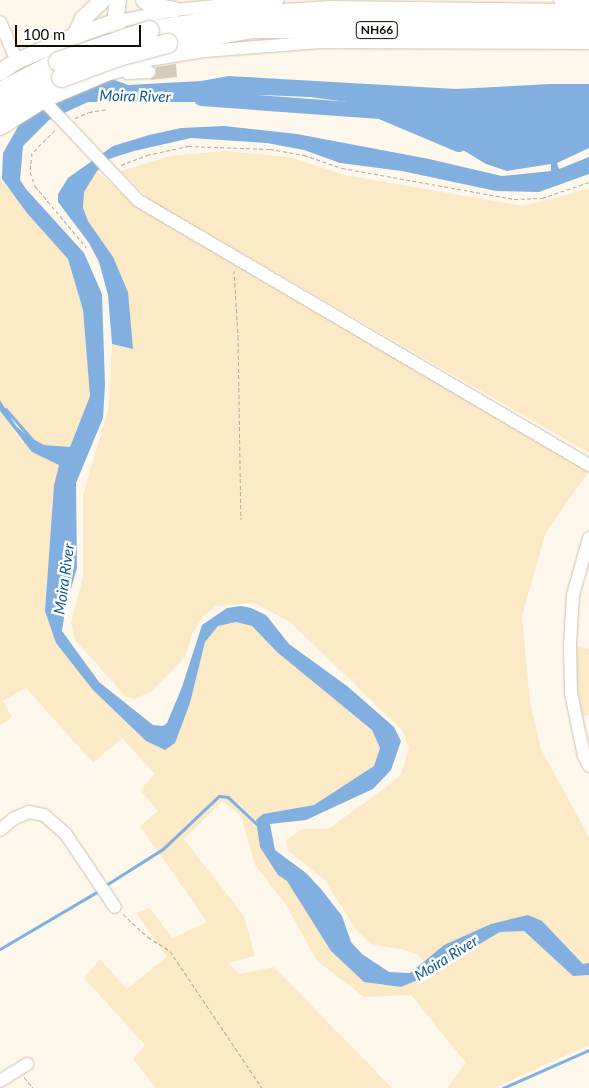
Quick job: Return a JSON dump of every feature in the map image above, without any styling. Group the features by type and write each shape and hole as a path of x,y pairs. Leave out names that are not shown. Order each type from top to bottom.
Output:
{"highway":[{"name":"NH66","path":"0,91 59,69 149,30 251,15 330,10 589,13"},
{"name":"NH66","path":"0,108 59,69 167,43 252,28 589,31"}],"main road":[{"path":"23,59 46,40 83,18 103,0"},
{"path":"0,127 20,114 92,80 126,67 115,22 118,0"},
{"path":"144,0 152,6 174,10"},
{"path":"83,18 75,36 92,80"},
{"path":"0,72 23,59 75,36 115,22"}],"street":[{"path":"115,22 174,10 278,0"},
{"path":"560,0 589,0"},
{"path":"0,22 23,59"},
{"path":"149,72 128,73 126,67 143,61 205,50 321,42 589,42"},
{"path":"45,103 60,121 139,201 589,465"},
{"path":"589,538 573,595 570,644 571,693 584,756 589,766"},
{"path":"0,830 13,819 30,812 44,814 65,833 115,907"},
{"path":"0,1082 22,1067"}],"path":[{"path":"86,247 35,186 30,172 32,153 60,121 89,112 108,109"},
{"path":"109,170 147,155 188,146 270,149 304,154 342,168 514,199 542,198 589,182"},
{"path":"233,257 238,336 241,519"},
{"path":"115,907 148,937 170,951 262,1088"},
{"path":"22,1067 33,1088"}],"shaded area":[{"path":"224,151 289,157 345,175 523,206 589,189 589,453 151,201 121,171 171,156"},
{"path":"97,171 140,209 589,471 546,532 522,616 530,702 541,749 589,837 589,963 584,964 542,921 444,945 423,961 418,955 405,950 371,944 357,931 324,879 287,850 286,840 302,829 328,829 384,789 401,774 409,749 402,730 290,622 254,603 216,606 203,616 192,635 185,657 152,691 135,699 126,697 75,640 71,623 83,577 83,495 109,406 112,344 133,349 113,257 88,221 83,208 84,192"},
{"path":"0,179 68,259 83,310 90,396 70,447 44,445 28,436 16,426 0,400"},
{"path":"0,411 18,436 59,465 54,485 45,611 93,690 146,741 165,750 190,703 205,642 218,626 236,622 252,626 277,652 372,730 380,748 374,766 314,805 263,814 278,875 287,881 364,982 401,987 420,979 500,932 524,931 573,976 589,975 589,1045 494,1088 447,1088 466,1063 411,995 364,997 317,961 285,903 255,865 241,816 222,801 184,839 244,916 255,956 228,963 240,974 274,967 392,1088 156,1088 133,1059 145,1045 84,978 100,959 127,989 167,957 136,913 150,908 172,938 207,922 140,826 158,811 140,790 155,774 122,738 93,763 26,688 3,701 12,717 0,725"},
{"path":"574,645 589,649 589,715 581,717"}],"water":[{"path":"229,76 456,89 589,84 589,148 557,163 559,169 589,157 589,174 539,192 496,191 402,171 340,163 304,150 267,143 191,138 134,151 109,159 97,171 84,192 83,208 88,221 113,257 128,292 133,349 112,344 108,295 99,262 89,243 58,202 58,194 68,178 113,146 181,128 224,126 297,134 429,159 502,176 551,171 551,164 507,171 486,164 420,124 377,106 310,97 262,95 193,102 88,102 49,120 23,146 20,180 84,253 102,294 105,385 103,418 76,483 77,568 66,605 62,631 99,682 153,725 163,726 167,723 182,687 202,625 227,608 241,606 251,608 266,615 289,644 347,686 394,727 401,741 391,770 373,789 306,820 270,824 275,850 306,873 321,889 342,916 351,942 362,954 389,972 410,973 444,945 491,924 528,915 542,921 583,964 589,963 589,975 573,976 524,931 500,932 420,979 401,987 364,982 331,951 287,881 278,875 260,847 256,820 263,814 314,805 374,766 380,748 372,730 277,652 252,626 236,622 218,626 205,642 190,703 175,743 165,750 146,741 93,690 56,643 45,611 54,485 59,465 32,452 0,411 0,400 16,426 28,436 44,445 70,447 90,396 83,310 68,259 27,213 2,179 3,153 19,125 58,101 112,79 128,85 201,81"}],"building":[{"path":"176,64 177,77 150,80 156,75 156,67"}],"waterway":[{"name":"Moira River","path":"201,98 380,111 458,144"},
{"path":"6,409 32,439"},
{"path":"106,885 163,849 219,796 228,797 258,825"},
{"path":"0,949 100,890"},
{"path":"503,1088 589,1050"}]}
